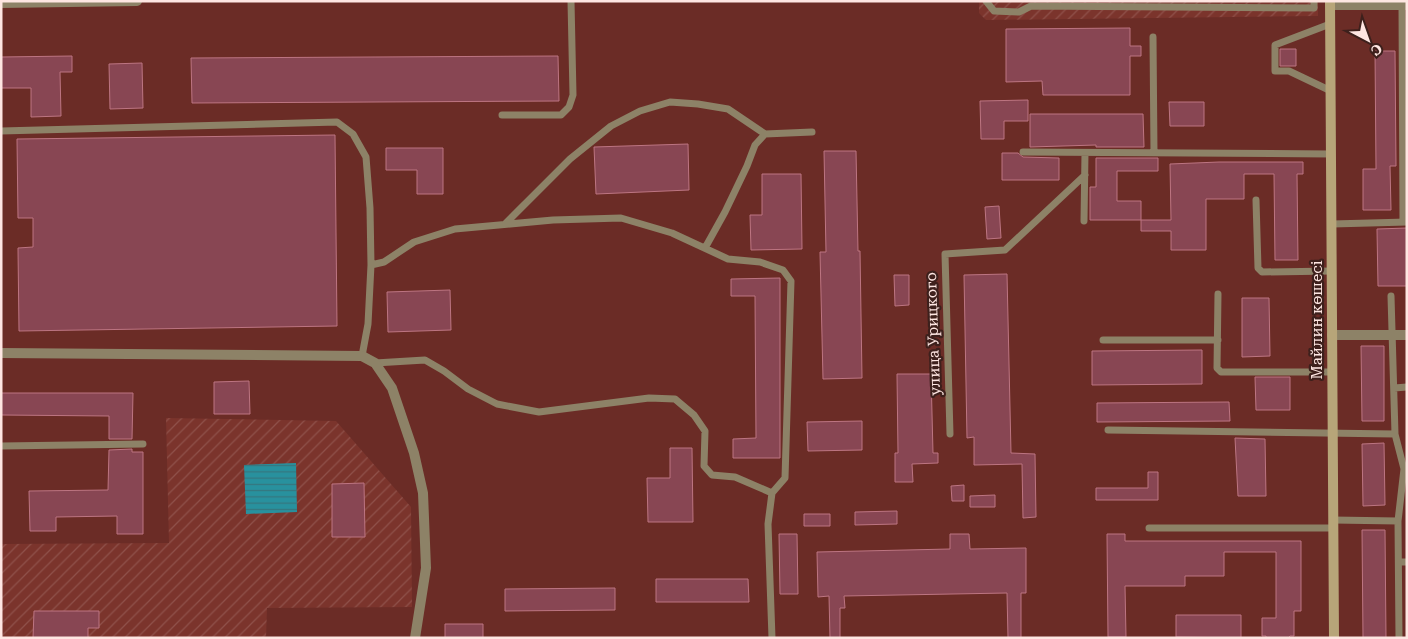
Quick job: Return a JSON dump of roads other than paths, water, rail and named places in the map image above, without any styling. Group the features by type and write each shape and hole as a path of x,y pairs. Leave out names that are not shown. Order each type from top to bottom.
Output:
{"main road":[{"name":"Майлин көшесі","path":"1330,3 1334,638"}],"street":[{"path":"1,3 137,1"},
{"path":"1330,3 1404,5"},
{"path":"1332,335 1407,336"},
{"path":"1,353 362,356 375,363 392,388 402,415 423,493 426,568 415,638"}],"lane":[{"path":"502,115 561,115 568,107 573,95 572,1"},
{"path":"986,1 994,11 1019,12 1031,6 1314,8 1314,1"},
{"path":"1332,224 1405,222 1404,5"},
{"path":"1330,24 1275,45 1275,71 1289,72 1330,91"},
{"path":"1153,37 1154,153"},
{"path":"506,223 570,159 611,126 640,111 670,102 728,109 765,134 812,132"},
{"path":"1,131 337,122 353,134 366,157 370,208 371,265 368,324 362,356"},
{"path":"705,248 725,212 755,145 765,134"},
{"path":"1023,152 1331,154"},
{"path":"1084,221 1085,152"},
{"name":"улица Урицкого","path":"950,434 944,254 1004,250 1085,175"},
{"path":"1256,200 1259,271 1332,270"},
{"path":"371,265 384,262 414,242 456,229 506,223 621,218 672,233 728,259 760,262 783,270 791,281 785,478 772,493 768,524 772,638"},
{"path":"1218,294 1217,368 1221,372 1332,372"},
{"path":"1391,296 1395,434 1406,469 1398,521 1403,562 1397,594 1399,638"},
{"path":"1103,340 1218,340"},
{"path":"375,363 426,360 468,389 497,404 538,412 649,398 674,399 694,415 705,431 704,466 712,475 734,478 772,493"},
{"path":"1394,388 1407,388"},
{"path":"1108,430 1395,434"},
{"path":"1,446 143,444"},
{"path":"1149,528 1398,521"},
{"path":"1397,594 1407,594"}],"water":[{"path":"296,463 297,512 246,514 244,465"}]}
